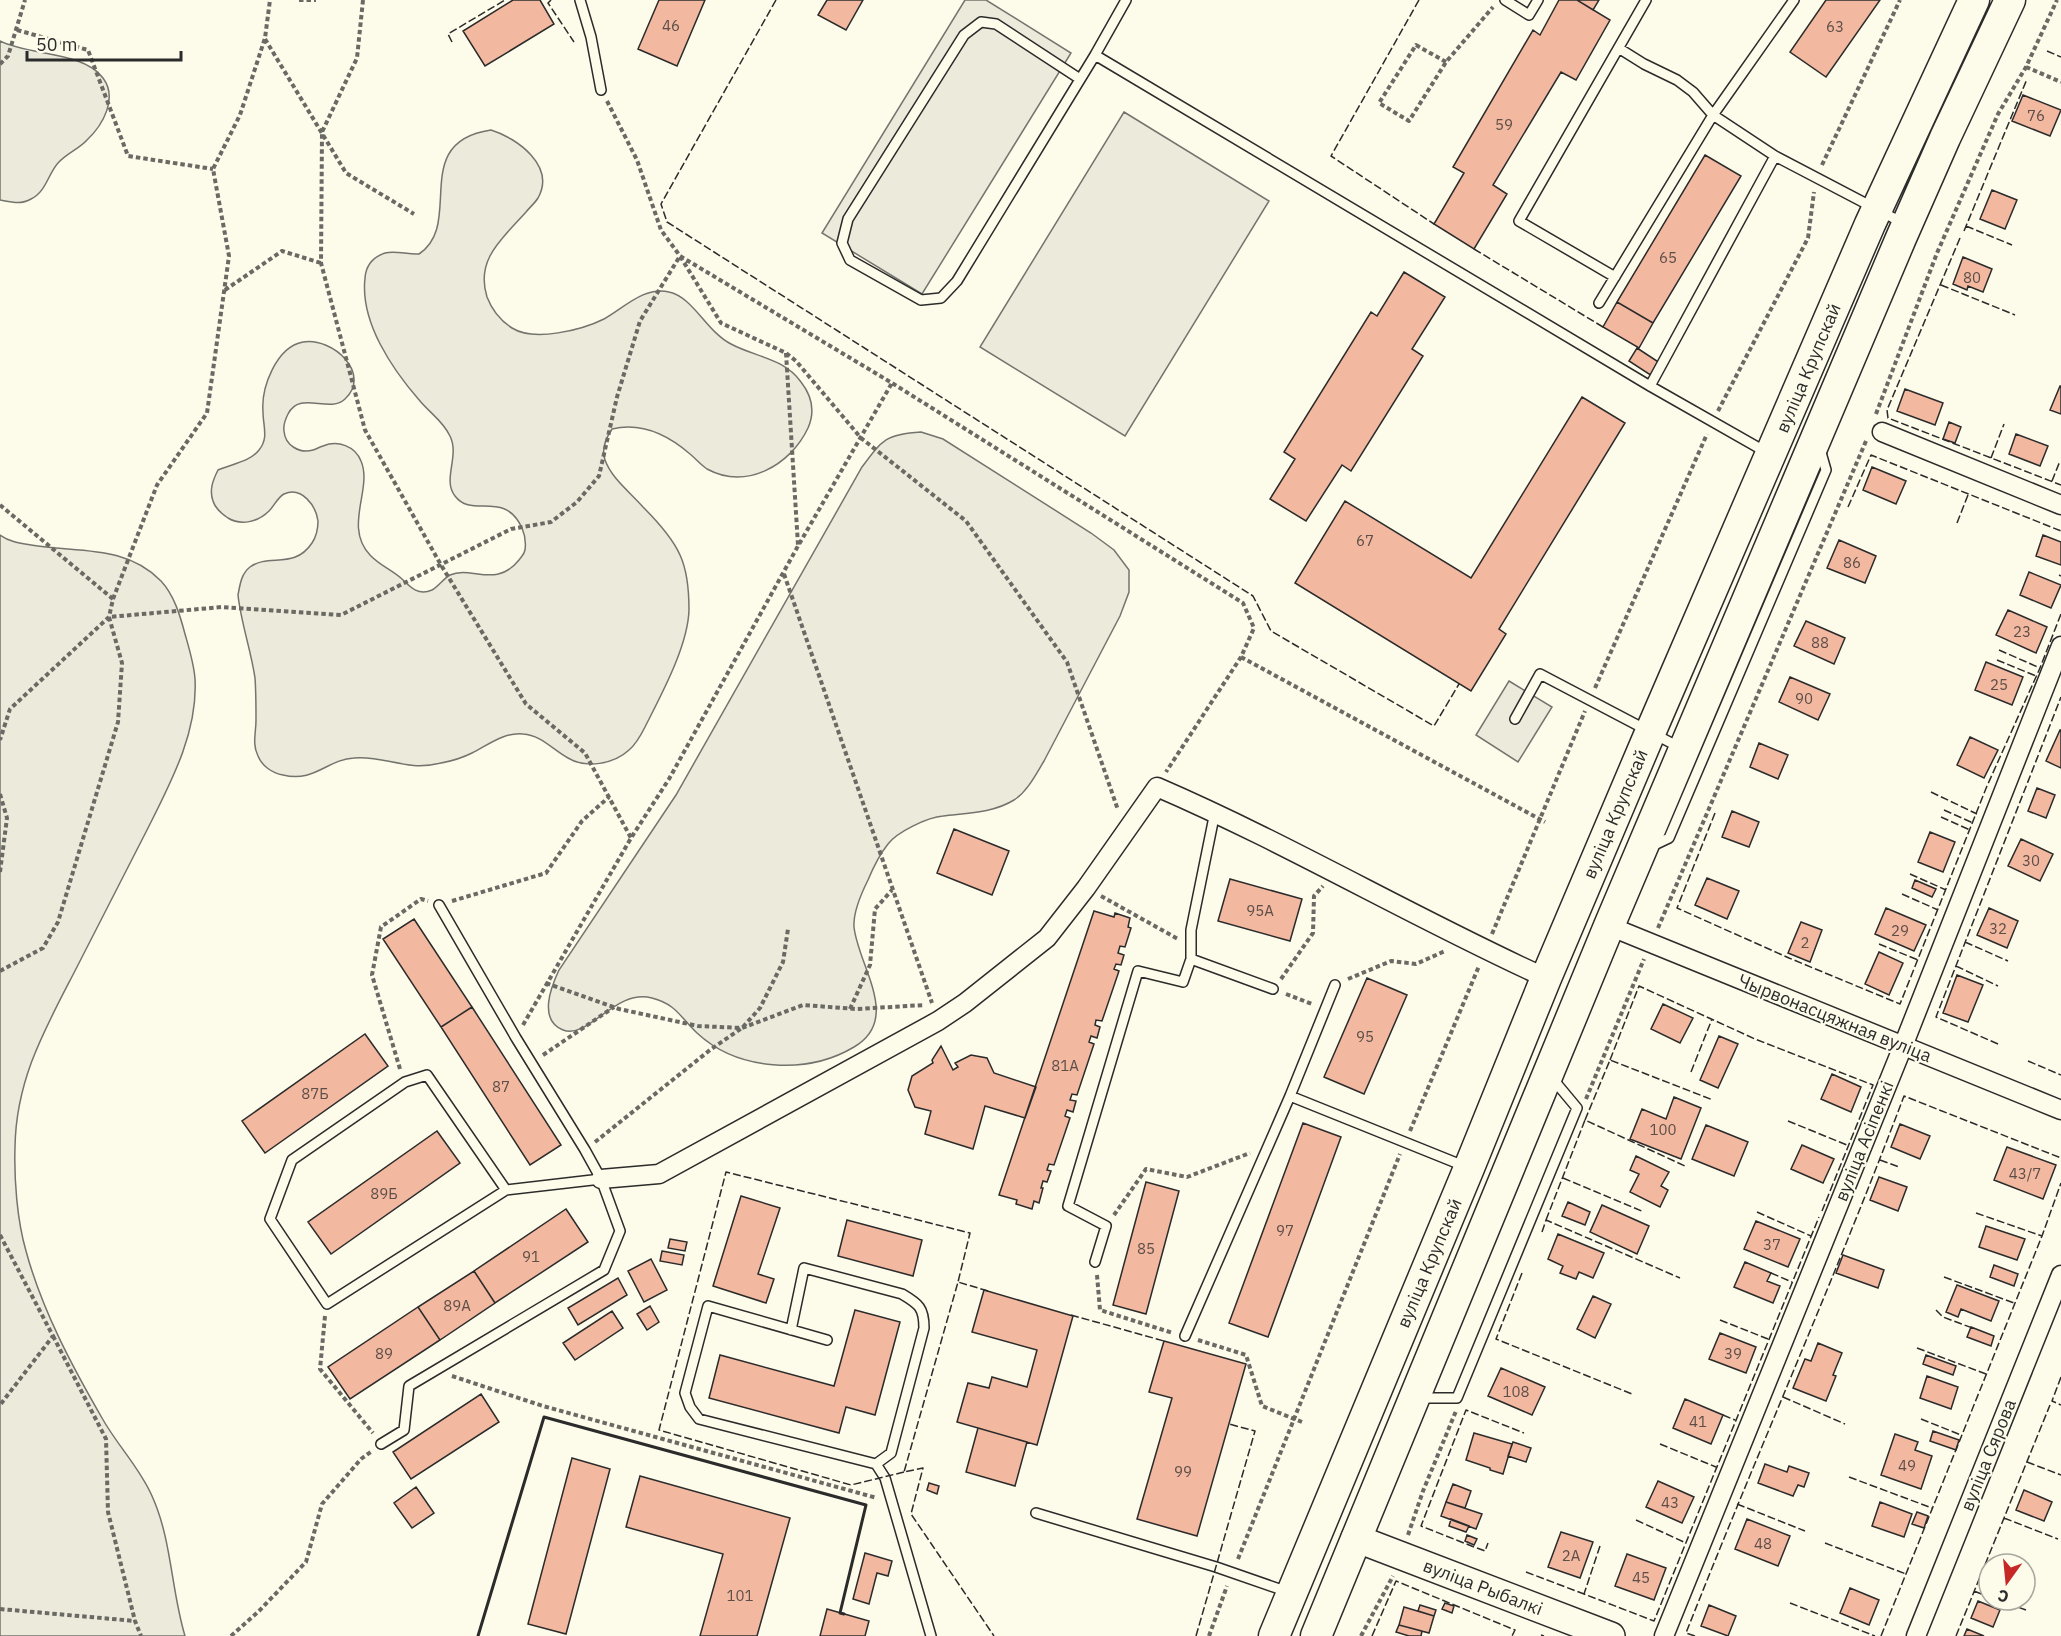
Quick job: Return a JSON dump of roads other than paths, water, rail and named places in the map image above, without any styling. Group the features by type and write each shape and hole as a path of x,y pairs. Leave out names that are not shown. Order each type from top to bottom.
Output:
{"main road":[{"name":"вуліца Крупскай","path":"1274,1636 1546,978 1650,733 1876,210 1974,0"},
{"name":"вуліца Крупскай","path":"1324,1626 1355,1538 1640,852 1907,225 2010,0"}],"street":[{"path":"1874,429 2061,505"},
{"name":"вуліца Асіпенкі","path":"1664,1636 2061,646"},
{"path":"601,1179 659,1174 938,1021 965,1003 1047,938 1086,888 1157,787 1215,812 1468,941 1546,978"},
{"name":"Чырвонасцяжная вуліца","path":"1609,926 2061,1110"},
{"name":"вуліца Сярова","path":"1916,1636 2061,1275"},
{"name":"вуліца Рыбалкі","path":"1355,1538 1611,1636"}],"lane":[{"path":"580,0 591,37 601,90"},
{"path":"1080,79 996,24 981,22 964,35 848,219 842,243 850,260 921,300 941,298 957,281 1095,55 1126,0"},
{"path":"1504,0 1529,15 1538,0"},
{"path":"1615,277 1519,221 1620,49 1646,0"},
{"path":"1599,303 1713,115 1794,0"},
{"path":"1620,49 1677,80 1693,92 1713,115 1775,156 1907,225"},
{"path":"1095,55 1650,386 1770,454"},
{"path":"1650,386 1775,156"},
{"path":"1640,852 1669,838 1826,470 1816,436"},
{"path":"1515,719 1540,674 1684,750"},
{"path":"1095,1262 1106,1226 1068,1206 1137,971 1183,982 1191,959 1191,930 1215,812"},
{"path":"381,1444 404,1430 409,1386 604,1270 620,1231 601,1179 585,1150 516,1038 439,905"},
{"path":"1191,959 1274,989"},
{"path":"1185,1336 1290,1096 1335,985"},
{"path":"1413,1398 1458,1398 1577,1108 1548,1073"},
{"path":"506,1190 427,1075 405,1082 292,1160 270,1219 327,1304 506,1190 601,1179"},
{"path":"1290,1096 1469,1167"},
{"path":"790,1330 804,1268 902,1294 916,1302 924,1315 924,1328 891,1453 876,1464"},
{"path":"827,1340 708,1306 685,1393 690,1407 699,1419 876,1464 885,1478 931,1636"},
{"path":"1036,1513 1232,1573 1291,1594"}]}
